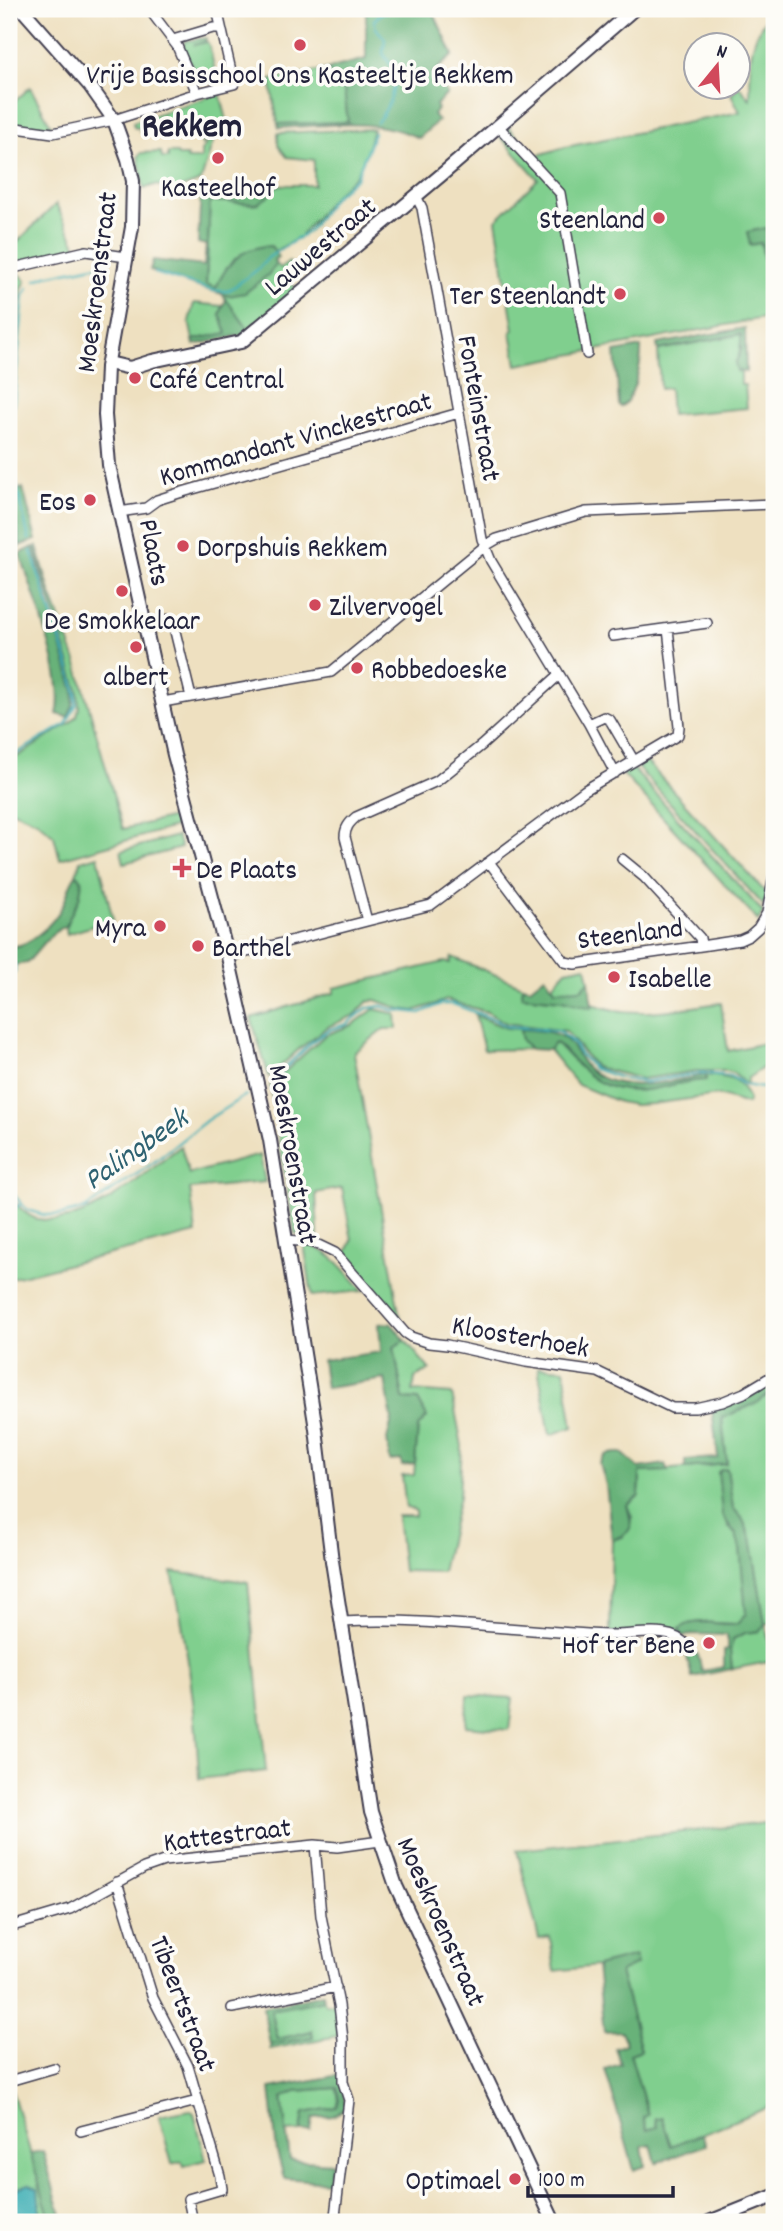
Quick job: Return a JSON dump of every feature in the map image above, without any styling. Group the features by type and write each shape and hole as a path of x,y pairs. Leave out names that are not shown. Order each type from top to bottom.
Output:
{"main road":[{"name":"Moeskroenstraat","path":"22,9 117,119 133,181 134,210 110,365 106,440 108,465 119,512"},
{"name":"Lauwestraat","path":"110,365 118,359 152,361 240,342 416,196 634,9"},
{"name":"Plaats","path":"119,512 163,702"},
{"name":"Moeskroenstraat","path":"163,702 174,755 228,957 261,1095 316,1429 332,1561 366,1786 380,1841 396,1886 554,2222"},
{"path":"709,2222 774,2196"}],"street":[{"path":"149,9 173,40 195,82 197,93"},
{"path":"9,127 53,133 117,119 234,84 217,9"},
{"path":"173,40 220,28"},
{"path":"498,126 560,193 587,354"},
{"name":"Fonteinstraat","path":"416,196 422,208 485,546 491,561 589,724"},
{"path":"9,269 86,251 126,257"},
{"name":"Kommandant Vinckestraat","path":"146,508 157,500 179,493 459,413"},
{"path":"163,702 331,672 497,539 586,512 774,504"},
{"name":"Plaats","path":"119,512 146,508"},
{"name":"Plaats","path":"146,623 172,619 191,697"},
{"path":"613,636 707,623"},
{"path":"228,957 431,905 584,790 678,735 668,629"},
{"path":"366,921 345,837 349,822 437,782 559,675"},
{"path":"615,772 589,724 604,718 610,720 634,761"},
{"name":"Steenland","path":"622,859 645,877 700,938 701,946"},
{"name":"Steenland","path":"489,862 565,962 575,964 740,940 758,928 767,913 774,875"},
{"name":"Kloosterhoek","path":"286,1240 313,1242 335,1253 405,1333 419,1341 526,1362 598,1372 672,1408 695,1408 722,1402 774,1376"},
{"path":"342,1622 451,1624 613,1636 661,1634 683,1640 687,1649"},
{"name":"Kattestraat","path":"9,1927 70,1909 144,1868 164,1861 380,1841"},
{"path":"315,1845 321,1916 336,1987 343,2039 343,2082 349,2100 335,2216"},
{"name":"Tibeertstraat","path":"117,1882 153,1998 188,2066 222,2189 188,2199 193,2222"},
{"path":"232,2008 336,1987"},
{"path":"9,2081 54,2068"},
{"name":"Tibeertstraat","path":"81,2131 197,2101"}],"green space":[{"path":"366,9 432,9 453,55 432,74 447,94 436,105 438,109 433,114 438,121 419,138 402,131 368,125 279,128 278,124 348,122 344,90 336,84 328,69 366,59"},
{"name":"Steenland","path":"774,9 774,236 761,242 774,316 517,365 496,220 538,179 499,135 508,127 535,156 565,147 740,112 735,102 752,102 752,51 765,20"},
{"path":"206,38 206,41 193,45 207,42 209,45 217,79 205,82 200,80 182,48 185,41"},
{"path":"328,69 336,84 344,89 348,122 278,124 270,80"},
{"path":"30,87 53,129 9,124 9,107"},
{"path":"220,93 228,124 185,122 134,127 133,122"},
{"path":"175,125 215,128 202,145 201,140 187,135 187,129 177,129 177,133 140,132"},
{"path":"373,129 366,154 356,175 333,197 300,237 275,251 271,246 263,246 216,288 206,284 210,200 257,204 271,193 270,189 280,185 314,185 314,160 287,157 278,145 278,133"},
{"path":"216,132 201,181 171,192 168,187 154,185 144,189 138,156 141,153 161,152 162,158 168,158 168,153 177,153 178,156 187,156 187,159 201,159 201,151"},
{"path":"270,189 269,196 257,204 210,201 206,284 216,288 230,264 252,249 271,246 278,257 268,275 245,293 229,296 150,270 153,260 204,266 206,245 198,243 201,190 247,193"},
{"path":"56,204 78,249 9,264 9,250"},
{"path":"766,228 769,236 774,236 774,313 761,243 750,245 747,232"},
{"path":"289,262 298,271 293,274 290,282 297,289 248,329 222,294 229,296 274,268 276,264 281,268"},
{"path":"18,272 26,281 22,288 9,437 9,274"},
{"path":"226,299 248,329 242,335 194,345 193,340 227,333 220,314"},
{"path":"194,303 223,306 220,315 227,333 193,340 189,321"},
{"path":"745,328 746,372 737,371 735,364 741,350 741,334 658,350 657,344"},
{"path":"742,334 737,371 741,372 741,385 745,385 747,408 671,415 669,388 660,389 658,350"},
{"path":"641,347 636,379 630,396 621,407 615,352"},
{"path":"9,454 16,490 11,492 20,546 9,554"},
{"path":"23,488 36,540 20,546 11,492"},
{"path":"37,546 50,591 77,664 123,829 182,815 182,825 60,859 54,836 37,821 9,809 9,762 70,723 77,716 79,708 78,691 35,547"},
{"path":"33,547 74,692 73,706 68,717 57,714 59,699 53,658 20,554"},
{"path":"646,761 767,894 764,906 637,767"},
{"path":"632,768 763,912 758,921 622,773"},
{"path":"177,836 181,848 124,863 121,851"},
{"path":"98,856 113,920 67,934 68,920 80,892 80,877 76,875 80,861"},
{"path":"76,875 82,882 79,899 65,926 52,934 27,963 9,964 9,946 17,946 32,939 47,927 62,907"},
{"path":"452,957 523,986 522,996 640,1012 721,1003 728,1051 774,1041 774,1060 748,1078 746,1085 727,1071 697,1071 642,1079 595,1067 566,1031 506,1023 487,1012 447,1000 414,1011 376,1000 368,1001 355,1015 327,1027 269,1077 251,1018 334,993 334,988 444,962 450,963"},
{"path":"586,966 589,981 581,989 555,990 552,986 566,970"},
{"path":"545,976 555,990 581,989 589,981 592,1008 562,1000 522,996 523,986 530,988"},
{"path":"374,1009 396,1014 397,1029 384,1029 354,1053 401,1324 345,1257 352,1240 342,1188 316,1193 318,1237 295,1234 270,1085 325,1035 352,1025"},
{"path":"475,1015 506,1028 520,1029 522,1040 530,1049 484,1050"},
{"path":"520,1029 557,1034 570,1043 586,1067 612,1082 661,1083 706,1075 706,1080 636,1091 609,1087 578,1066 558,1044 554,1043 549,1050 530,1049 522,1040"},
{"path":"554,1043 588,1074 610,1087 636,1091 652,1089 706,1080 706,1075 738,1082 749,1100 747,1104 718,1095 652,1104 619,1102 578,1085 549,1050"},
{"path":"181,1146 189,1174 260,1155 265,1182 190,1189 196,1233 9,1279 9,1196 34,1218 57,1220 76,1216 133,1184"},
{"path":"304,1244 330,1256 363,1291 312,1296"},
{"path":"391,1323 405,1340 394,1347 403,1399 418,1400 427,1417 418,1427 415,1464 402,1466 401,1460 390,1461 387,1439 392,1420 385,1379 326,1388 322,1360 381,1352 379,1324"},
{"path":"405,1340 430,1370 415,1378 413,1391 452,1394 462,1446 459,1497 442,1572 403,1571 397,1516 415,1516 415,1510 406,1508 402,1476 414,1475 418,1427 427,1417 418,1400 403,1399 394,1347"},
{"path":"538,1367 564,1369 573,1427 550,1435"},
{"path":"774,1380 774,1390 757,1403 722,1418 727,1464 685,1468 685,1460 718,1458 712,1410"},
{"path":"774,1390 774,1622 765,1624 751,1538 742,1518 733,1508 727,1469 722,1469 728,1526 736,1535 740,1548 746,1595 746,1616 737,1624 698,1622 683,1636 610,1633 612,1540 623,1537 632,1517 627,1505 635,1499 639,1491 640,1472 727,1464 722,1418 757,1403"},
{"path":"622,1453 639,1468 665,1464 668,1471 640,1472 639,1496 627,1505 629,1531 612,1540 606,1485 600,1464 606,1455"},
{"path":"727,1469 733,1508 742,1518 751,1538 765,1624 760,1631 745,1633 733,1639 730,1651 732,1669 692,1677 686,1653 694,1652 698,1655 702,1671 724,1667 727,1635 683,1636 679,1629 699,1622 737,1624 746,1614 740,1548 736,1535 722,1515 718,1472"},
{"path":"172,1572 248,1582 266,1771 199,1779 190,1675"},
{"path":"765,1624 773,1661 732,1669 730,1651 733,1639 745,1633 760,1631"},
{"path":"468,1695 513,1698 509,1730 465,1726"},
{"path":"774,1822 774,2105 671,2146 658,2127 647,2130 643,2117 648,2115 630,2054 641,2050 620,1972 635,1957 597,1966 555,1971 550,1937 539,1939 517,1850"},
{"path":"635,1956 637,1964 620,1972 641,2050 630,2054 648,2115 643,2117 647,2130 657,2127 655,2119 662,2118 671,2146 702,2134 706,2145 656,2163 651,2144 642,2146 645,2166 634,2170 605,2069 621,2064 615,2048 626,2044 621,2031 604,2032 597,1966"},
{"path":"323,1994 324,2000 271,2010 278,2039 312,2031 313,2037 270,2045 263,2007"},
{"path":"324,2000 326,2004 336,2003 338,2036 270,2049 270,2045 313,2037 312,2031 278,2039 271,2010"},
{"path":"340,2075 346,2108 333,2116 313,2118 311,2131 301,2131 304,2113 337,2107 337,2088 296,2091 282,2098 290,2160 332,2163 328,2182 284,2178 277,2152 270,2088"},
{"path":"9,2084 51,2222 41,2222 40,2204 13,2190 9,2206"},
{"path":"337,2088 337,2107 304,2113 301,2131 286,2132 282,2097 295,2091"},
{"path":"190,2110 194,2113 206,2160 184,2166 182,2161 172,2164 159,2116"},
{"path":"43,2151 63,2222 51,2222 30,2153"},
{"path":"9,2206 20,2222 9,2222 13,2217"}],"water":[{"path":"29,2184 38,2189 41,2222 20,2222 9,2206 13,2190"}],"waterway":[{"name":"Palingbeek","path":"377,122 389,104 394,75 383,53 385,39 376,28 374,20 382,13 394,9"},
{"path":"155,273 214,291 228,291 257,270 269,257 308,232 334,197 356,178 374,133"},
{"path":"36,280 103,264"},
{"path":"28,288 24,296 10,442 11,462 29,539"},
{"path":"9,758 66,724 76,705 70,670 31,551"},
{"name":"Palingbeek","path":"9,961 15,965 15,971 9,978"},
{"name":"Palingbeek","path":"274,1078 313,1041 328,1030 347,1024 367,1008 381,1006 420,1013 441,1004 453,1004 506,1026 559,1031 573,1043 594,1069 625,1079 644,1082 702,1073 730,1076 745,1085 774,1090"},
{"name":"Palingbeek","path":"9,1189 27,1210 44,1215 61,1215 85,1209 153,1163 207,1120 246,1095"},
{"path":"9,1211 21,1204"}],"place":[{"name":"Vrije Basisschool Ons Kasteeltje Rekkem","path":"300,45"},
{"name":"Kasteelhof","path":"218,158"},
{"name":"Steenland","path":"659,218"},
{"name":"Ter Steenlandt","path":"620,294"},
{"name":"Café Central","path":"135,378"},
{"name":"Eos","path":"90,500"},
{"name":"Dorpshuis Rekkem","path":"183,546"},
{"name":"De Smokkelaar","path":"122,591"},
{"name":"Zilvervogel","path":"315,605"},
{"name":"albert","path":"136,647"},
{"name":"Robbedoeske","path":"357,668"},
{"name":"De Plaats","path":"182,868"},
{"name":"Myra","path":"160,926"},
{"name":"Barthel","path":"198,946"},
{"name":"Isabelle","path":"614,977"},
{"name":"Hof ter Bene","path":"709,1643"},
{"name":"Optimael","path":"515,2179"}],"district":[{"name":"Rekkem","path":"192,124"}]}
